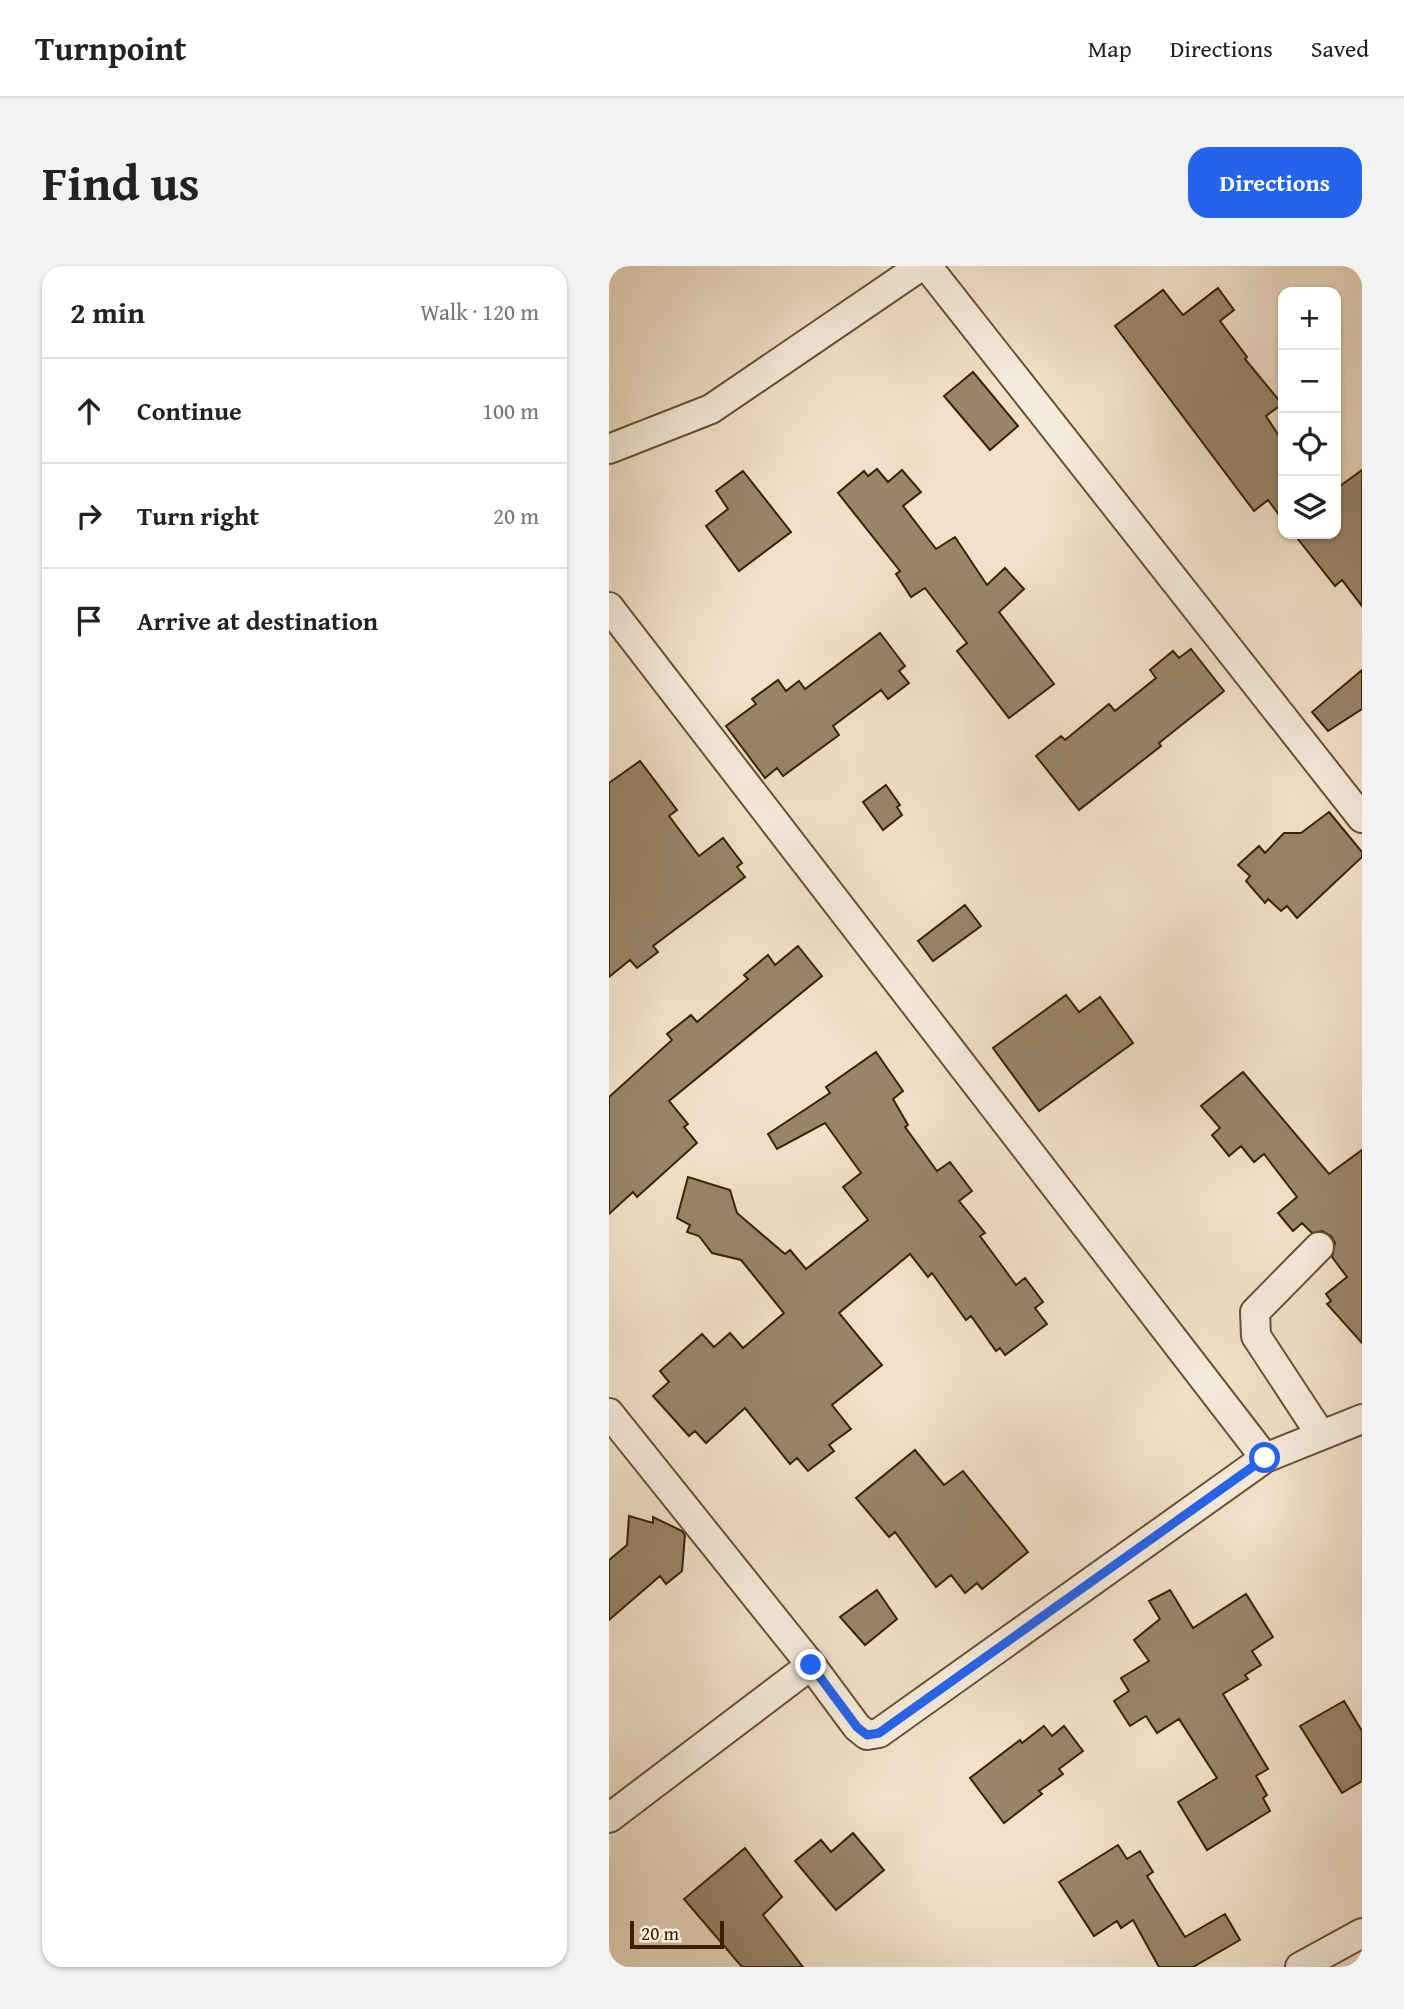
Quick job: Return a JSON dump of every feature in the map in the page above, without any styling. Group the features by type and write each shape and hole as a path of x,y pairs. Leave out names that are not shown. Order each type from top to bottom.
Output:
{"street":[{"path":"609,449 711,410 921,266"},
{"path":"927,266 1362,818"},
{"path":"609,607 1265,1458"},
{"path":"1319,1247 1255,1312 1256,1336 1321,1435"},
{"path":"609,1413 811,1665 857,1727 867,1735 879,1733 1265,1458 1362,1419"},
{"path":"609,1818 811,1665"},
{"path":"1300,1967 1362,1933"}],"building":[{"path":"1218,288 1234,310 1220,321 1247,357 1245,359 1278,399 1278,407 1266,416 1278,434 1278,513 1268,500 1254,511 1115,326 1163,290 1183,315"},
{"path":"973,372 1018,426 990,450 944,396"},
{"path":"877,469 888,482 902,470 921,492 903,506 936,549 955,537 987,585 1005,568 1024,589 999,612 1054,684 1009,718 957,651 967,643 925,588 911,597 896,574 900,571 838,493 864,471 868,476"},
{"path":"1362,470 1362,606 1342,580 1335,586 1298,539 1341,539 1341,485"},
{"path":"743,471 791,532 739,571 706,526 728,509 716,491"},
{"path":"880,633 905,666 899,671 909,683 888,699 881,690 833,726 839,735 783,776 777,768 765,778 726,726 756,704 752,699 778,680 786,691 799,681 805,689"},
{"path":"1191,649 1224,691 1159,743 1161,746 1079,810 1036,756 1061,736 1065,740 1109,704 1115,711 1156,678 1150,670 1173,651 1179,658"},
{"path":"1362,670 1362,709 1328,731 1312,712"},
{"path":"640,761 677,810 669,816 699,856 723,838 742,863 737,867 745,877 653,946 658,952 637,968 630,960 609,977 609,783"},
{"path":"886,785 900,805 897,807 902,815 883,830 863,802"},
{"path":"1329,812 1362,852 1362,857 1297,918 1287,906 1281,911 1268,899 1265,903 1246,881 1250,876 1238,865 1259,846 1265,853 1284,833 1301,833"},
{"path":"965,905 981,926 933,961 918,941"},
{"path":"798,946 822,976 669,1101 688,1124 684,1127 697,1143 637,1197 633,1192 609,1214 609,1097 672,1040 667,1034 691,1015 697,1022 748,979 744,975 768,955 775,965"},
{"path":"1066,995 1079,1012 1100,997 1133,1043 1039,1111 993,1048"},
{"path":"876,1052 903,1091 893,1099 908,1125 905,1127 937,1171 950,1162 972,1191 959,1201 985,1233 980,1236 1016,1285 1025,1278 1043,1302 1035,1308 1047,1324 1005,1355 1000,1348 996,1351 971,1316 966,1320 932,1273 928,1277 910,1254 839,1313 882,1365 832,1405 851,1429 829,1445 834,1451 808,1471 797,1458 790,1464 745,1408 706,1443 695,1431 689,1436 653,1396 669,1382 660,1371 702,1334 714,1347 730,1333 743,1348 784,1313 741,1260 712,1253 699,1236 687,1232 690,1225 677,1218 688,1177 730,1190 737,1213 785,1254 790,1250 806,1269 868,1220 843,1187 861,1173 825,1123 777,1149 768,1134 830,1093 826,1087"},
{"path":"1243,1072 1329,1174 1362,1150 1362,1343 1327,1304 1331,1301 1326,1294 1347,1277 1332,1257 1335,1243 1331,1236 1322,1231 1312,1233 1302,1223 1293,1231 1278,1213 1297,1197 1264,1154 1254,1162 1241,1146 1229,1156 1212,1135 1220,1128 1201,1106"},
{"path":"915,1450 944,1485 963,1471 1028,1552 982,1589 977,1583 965,1593 951,1575 936,1587 895,1532 889,1537 856,1498"},
{"path":"629,1516 653,1523 653,1517 682,1531 685,1535 682,1571 666,1584 660,1576 609,1620 609,1560 627,1545"},
{"path":"877,1590 897,1619 865,1645 840,1617"},
{"path":"1170,1590 1193,1628 1246,1594 1273,1637 1252,1651 1261,1665 1245,1675 1248,1679 1223,1694 1268,1769 1256,1776 1267,1795 1263,1798 1270,1811 1207,1850 1178,1802 1217,1778 1179,1719 1157,1733 1146,1716 1130,1726 1114,1701 1129,1691 1121,1678 1149,1661 1134,1640 1160,1619 1149,1601"},
{"path":"1344,1701 1362,1731 1362,1781 1342,1793 1300,1726"},
{"path":"1044,1726 1052,1736 1064,1726 1083,1751 1059,1769 1063,1774 1039,1791 1042,1794 1004,1823 970,1778 1020,1740 1022,1743"},
{"path":"853,1833 884,1870 836,1910 795,1861 821,1840 831,1852"},
{"path":"1118,1845 1127,1859 1140,1851 1153,1872 1147,1876 1185,1937 1225,1914 1240,1940 1193,1967 1159,1967 1133,1920 1121,1928 1117,1921 1094,1936 1059,1882"},
{"path":"745,1848 782,1897 763,1915 803,1967 742,1967 684,1899"}],"route":[{"path":"811,1665 857,1727 867,1735 879,1733 1265,1458"}]}
